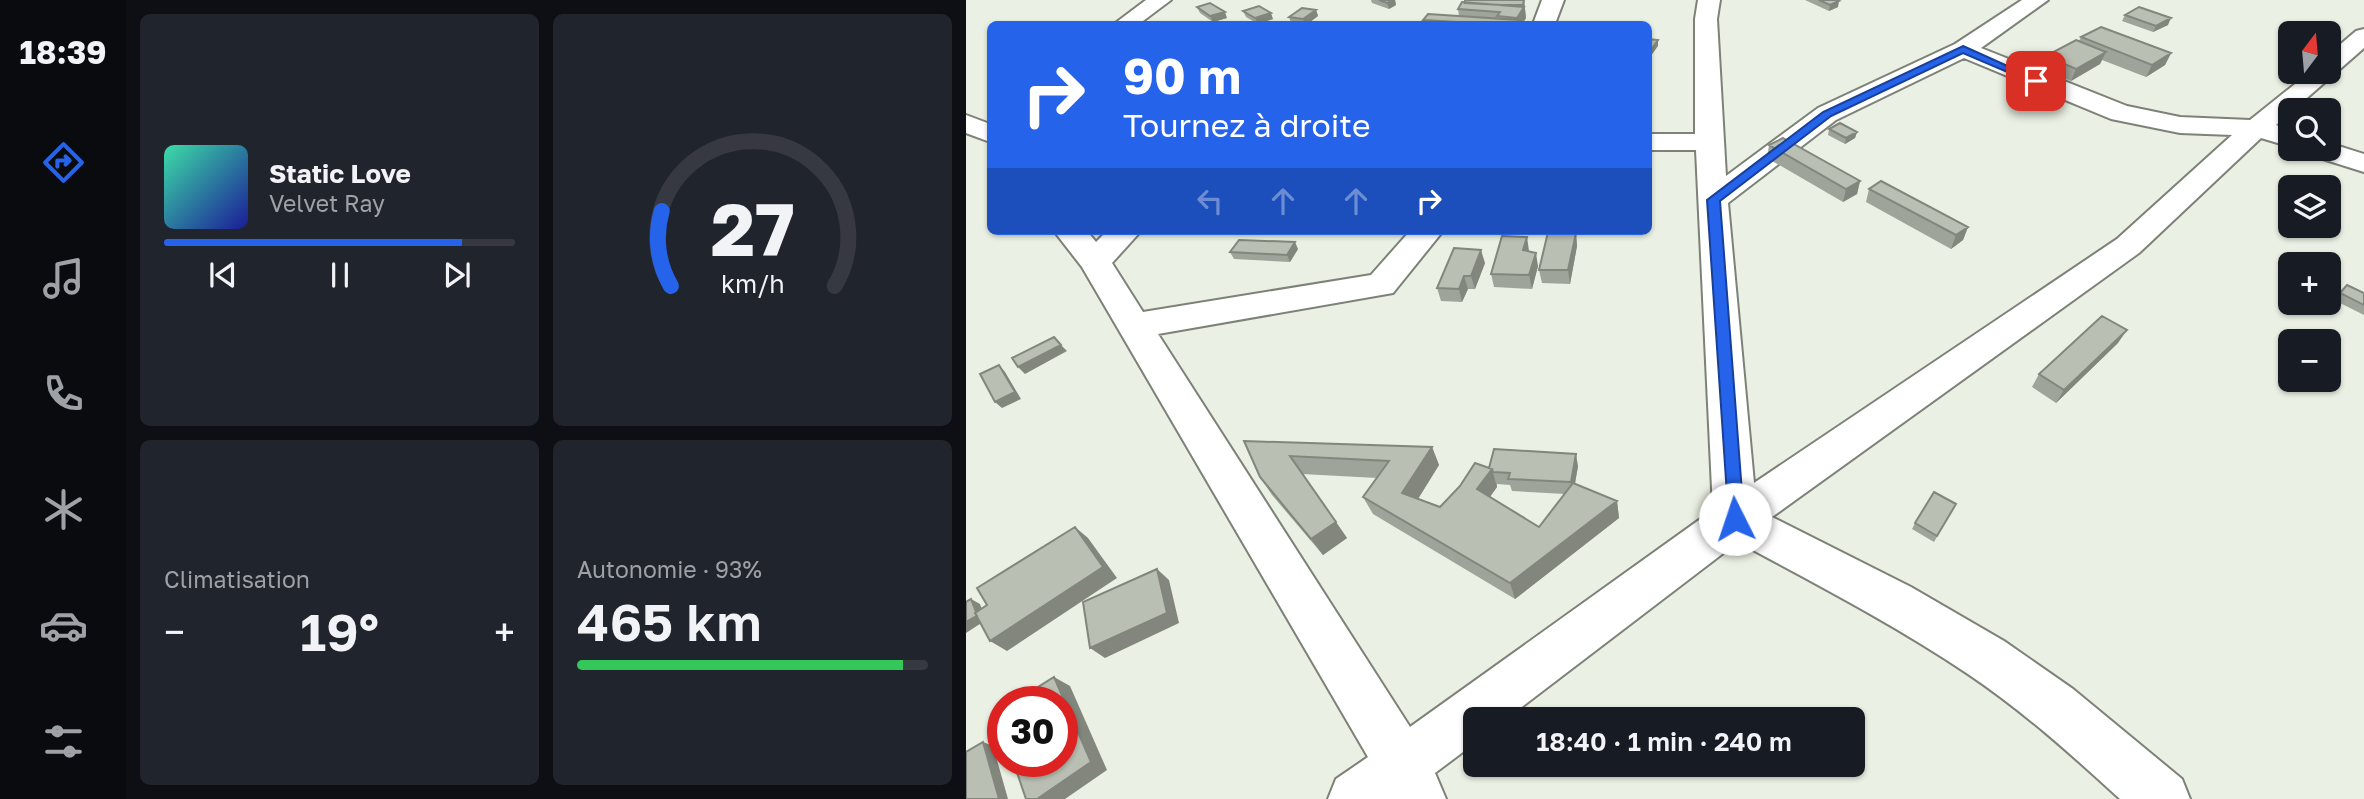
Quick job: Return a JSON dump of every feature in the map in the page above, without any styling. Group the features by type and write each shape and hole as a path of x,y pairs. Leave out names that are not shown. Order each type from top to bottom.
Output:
{"street":[{"path":"1129,21 1160,0"},
{"path":"1545,21 1553,0"},
{"path":"1709,0 1706,19 1709,142 1735,519"},
{"path":"1713,200 1827,114 1963,49 2037,0"},
{"path":"2342,55 2364,36"},
{"path":"1963,49 2120,113 2180,125 2273,134"},
{"path":"1356,799 1410,782 1735,519 2128,246 2273,134 2315,84"},
{"path":"966,123 987,133"},
{"path":"1652,142 1709,142"},
{"path":"2341,156 2364,163"},
{"path":"1114,235 1082,247 1410,782"},
{"path":"1132,326 1381,285 1424,235"},
{"path":"1735,519 1849,578 1987,658 2056,708 2162,799"}],"building":[{"path":"1465,0 1524,0 1523,5 1502,5 1465,3"},
{"path":"1819,0 1836,0 1839,1 1830,5"},
{"path":"1462,2 1524,7 1517,18 1497,16 1500,12 1458,9"},
{"path":"1210,3 1225,12 1210,16 1197,7"},
{"path":"1259,6 1271,13 1255,18 1243,11"},
{"path":"2139,7 2171,18 2156,26 2125,15"},
{"path":"1302,8 1316,10 1303,19 1289,17"},
{"path":"1428,14 1519,20 1440,21 1423,20"},
{"path":"2101,27 2171,53 2152,65 2081,37"},
{"path":"2076,40 2106,52 2076,69 2046,56"},
{"path":"1840,123 1857,132 1846,138 1829,129"},
{"path":"1783,138 1860,181 1846,189 1769,145"},
{"path":"1881,181 1968,227 1956,235 1869,189"},
{"path":"1547,235 1576,235 1568,270 1539,270"},
{"path":"1502,236 1527,237 1523,250 1536,253 1529,275 1491,274"},
{"path":"1239,240 1295,242 1287,255 1230,252"},
{"path":"1454,248 1481,250 1471,276 1464,276 1459,289 1437,288"},
{"path":"2347,285 2364,293 2364,305 2341,294"},
{"path":"2102,316 2127,330 2064,390 2039,374"},
{"path":"1054,337 1061,345 1018,367 1012,358"},
{"path":"999,365 1015,392 995,402 980,374"},
{"path":"1244,441 1432,447 1402,493 1440,507 1460,486 1475,463 1492,469 1477,489 1539,527 1573,483 1617,501 1510,583 1363,497 1389,461 1290,456 1336,522 1311,539 1260,477"},
{"path":"1494,449 1576,454 1571,482 1508,479 1510,473 1493,472 1489,468"},
{"path":"1934,492 1956,504 1937,536 1915,523"},
{"path":"1075,527 1103,567 990,641 975,613 987,605 977,588"},
{"path":"1157,569 1167,613 1090,648 1083,602"},
{"path":"971,599 977,616 966,622 966,602"},
{"path":"1054,677 1058,686 1040,686"},
{"path":"1078,732 1091,762 1078,771"},
{"path":"983,742 987,756 987,777 993,777 999,799 966,799 966,752"},
{"path":"1018,777 1069,777 1037,799 1026,799"}],"route":[{"path":"1735,519 1713,200 1827,114 1963,49 2036,81"}]}
